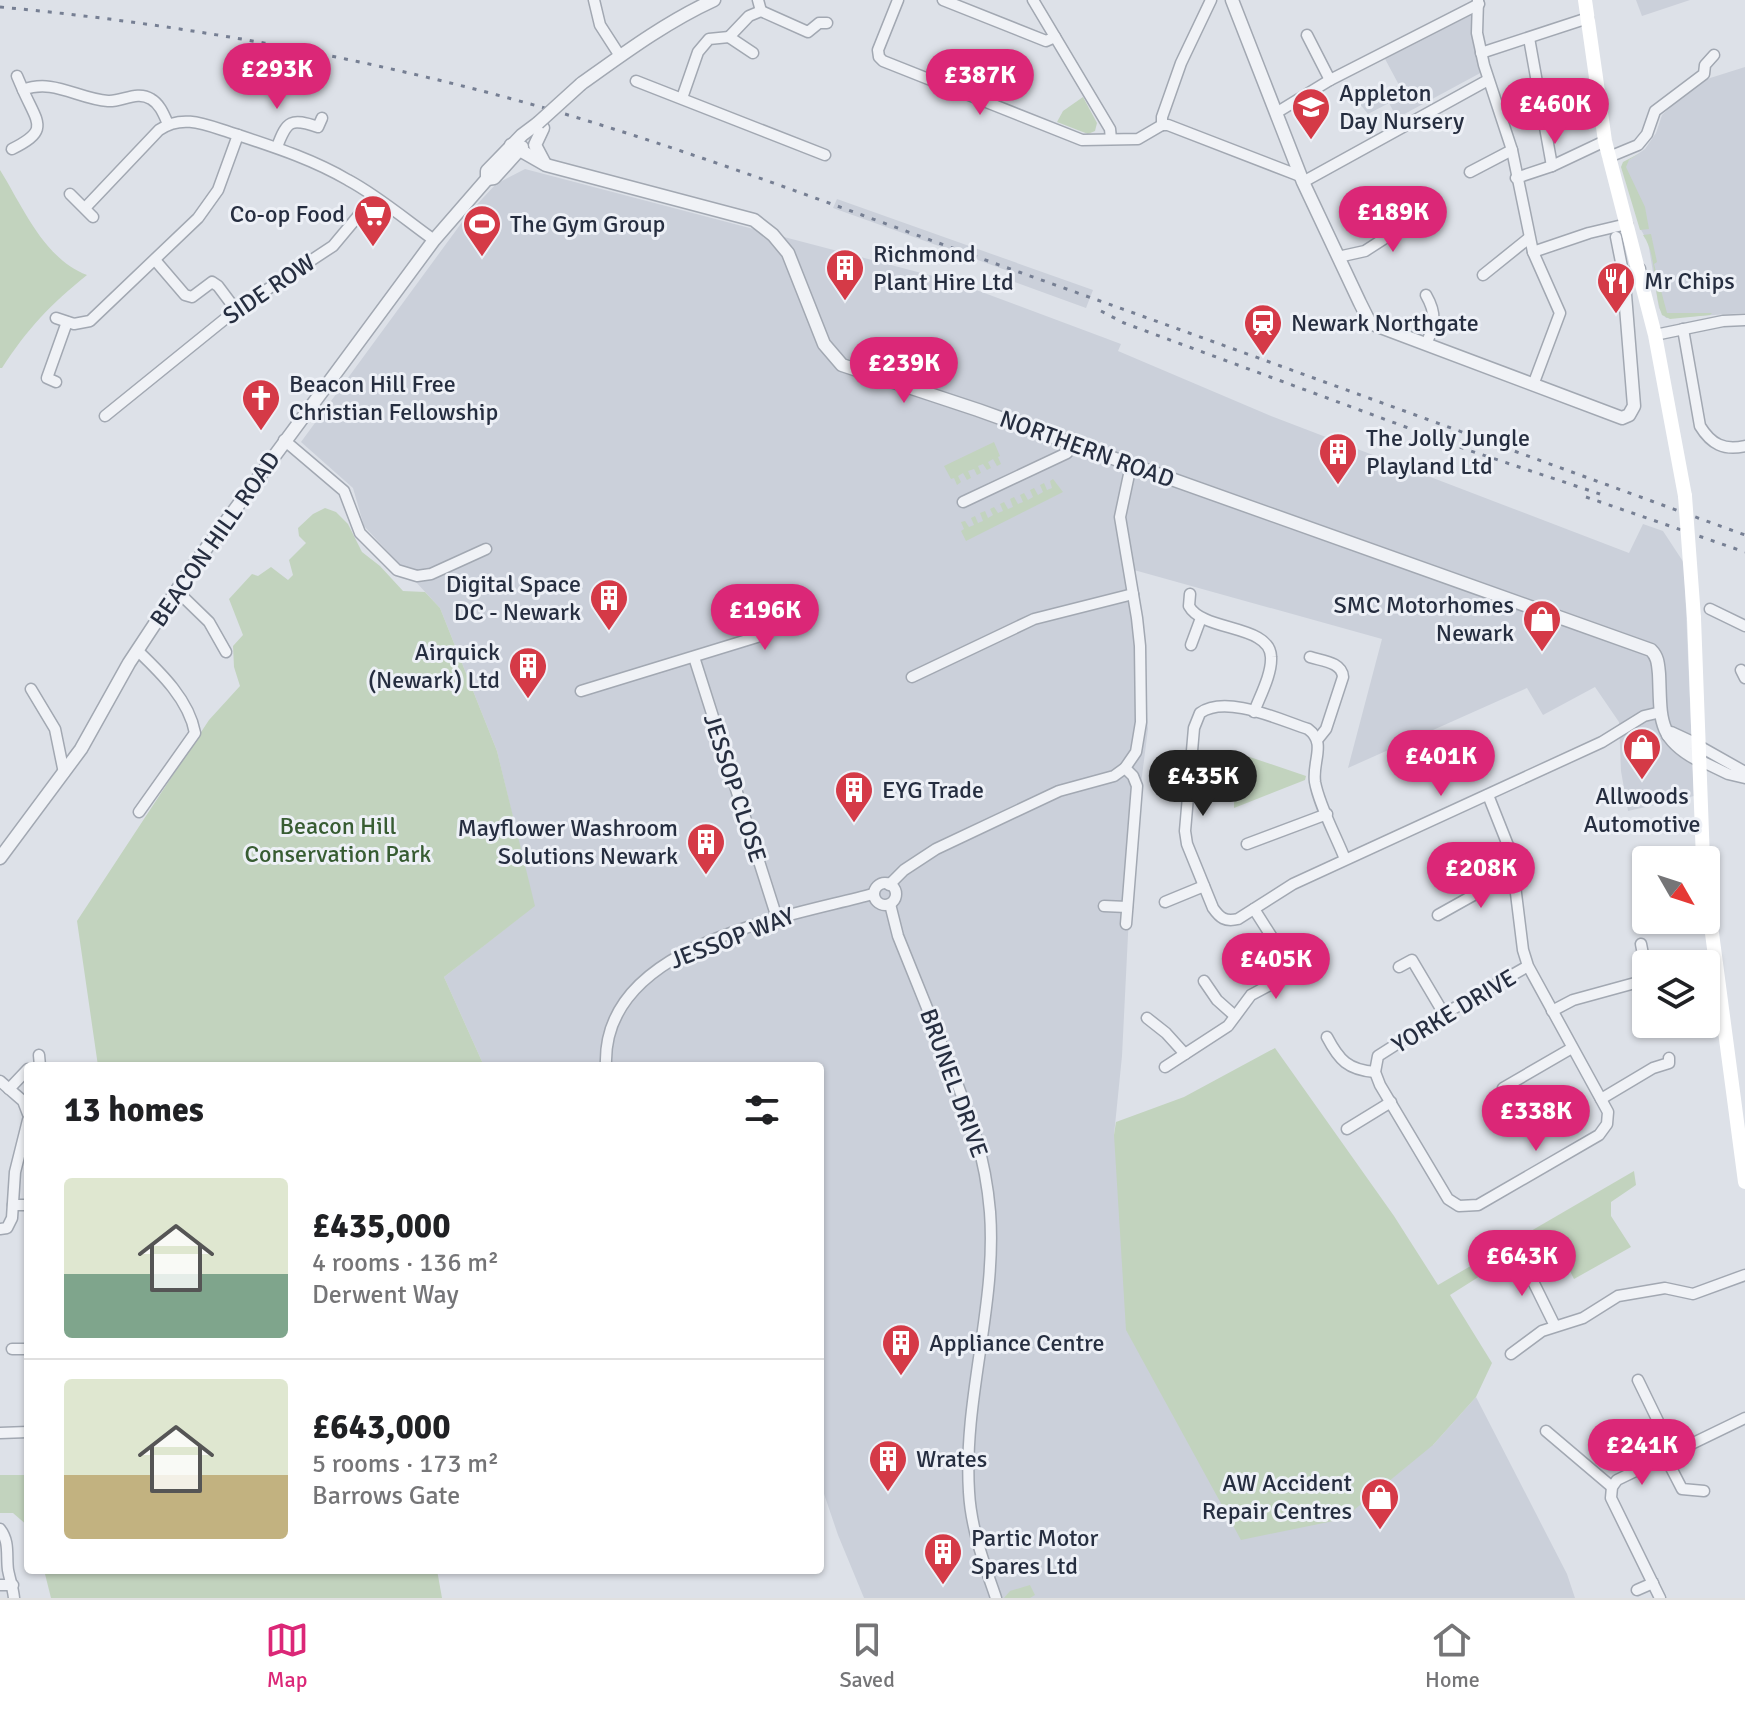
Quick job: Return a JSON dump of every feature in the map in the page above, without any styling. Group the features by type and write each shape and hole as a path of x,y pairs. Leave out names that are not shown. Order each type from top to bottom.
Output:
{"main road":[{"path":"1585,0 1605,141 1627,224 1633,272 1655,335 1685,496 1694,618 1702,846"},
{"path":"1712,934 1745,1182"}],"street":[{"path":"594,0 600,25 620,56"},
{"path":"515,148 581,84 694,9 714,0"},
{"path":"898,0 878,50 883,61 1082,140 1138,139 1162,125 1168,125 1302,179 1488,80"},
{"path":"943,0 1046,41 1055,37"},
{"path":"1033,0 1110,129 1111,139"},
{"path":"1162,125 1181,63 1211,0"},
{"path":"1232,0 1302,179 1360,303 1369,321 1375,325 1622,418 1629,415 1634,406 1624,282 1633,272 1622,267 1616,237"},
{"path":"1276,113 1330,80 1478,2 1477,33 1481,53 1512,150 1529,238 1560,313 1533,385"},
{"path":"729,37 759,6 808,32 819,23 827,23"},
{"path":"1481,53 1588,18"},
{"path":"1307,35 1330,80"},
{"path":"682,98 698,52 709,39 729,37 753,53"},
{"path":"1529,38 1552,166"},
{"path":"1609,157 1638,145 1647,134 1655,111 1704,74 1705,65 1714,55"},
{"path":"12,149 35,136 38,130 17,76"},
{"path":"636,81 825,155"},
{"path":"23,90 45,85 110,101 143,96 153,100 168,124"},
{"path":"277,147 284,128 290,123 299,121 318,127 322,118"},
{"path":"70,194 89,212 150,139 168,124 183,120 277,147 351,181 434,240"},
{"path":"541,126 535,145 546,165"},
{"path":"56,318 74,324 90,321 198,218 218,190 238,135"},
{"path":"1516,178 1552,166 1605,141"},
{"name":"NORTHERN ROAD","path":"515,148 546,165 754,220 773,235 788,253 824,344 842,365 1642,646 1656,655 1658,661 1662,727 1675,746 1699,753"},
{"name":"BEACON HILL ROAD","path":"0,858 81,749 176,590 284,440 434,240 487,179 494,178 515,148"},
{"path":"1470,172 1512,150"},
{"name":"SIDE ROW","path":"105,416 154,371 236,310 333,246 374,197"},
{"path":"1338,257 1365,251 1396,231 1400,216 1417,201"},
{"path":"1533,252 1627,224"},
{"path":"1487,274 1529,238"},
{"path":"155,260 185,295 192,297 212,282 236,310"},
{"path":"1426,295 1433,307 1435,320 1426,344"},
{"path":"1655,335 1745,320"},
{"path":"56,382 47,378 67,322"},
{"path":"1683,329 1700,426 1709,440 1725,448 1745,446"},
{"path":"284,440 344,491 360,533 397,570 417,576 431,574 486,549"},
{"path":"963,502 1067,453 1074,444"},
{"path":"889,885 896,895 890,904 877,903 873,894 879,885 889,885 904,870 936,849 1051,794 1107,778 1125,768 1138,746 1141,662 1120,517 1131,465"},
{"path":"176,590 209,622 226,652"},
{"path":"912,677 1034,619 1133,594"},
{"path":"1190,594 1189,606 1194,614 1257,637 1269,648 1269,667 1254,712"},
{"path":"581,691 747,641 761,633 764,618 757,595"},
{"path":"1710,609 1745,626"},
{"path":"1191,645 1201,618"},
{"path":"138,651 165,677 192,718 195,733 139,812"},
{"name":"JESSOP CLOSE","path":"694,657 777,918"},
{"path":"1310,657 1339,666 1343,671 1326,729 1318,739"},
{"path":"31,689 55,729 64,773"},
{"path":"1345,859 1315,783 1318,739 1308,729 1254,712 1215,707 1200,713 1195,723 1185,831 1213,908 1225,920 1238,919 1293,884 1602,742 1644,716 1661,712"},
{"path":"1699,753 1745,772"},
{"path":"1699,753 1728,774 1745,778"},
{"path":"1125,768 1137,786 1126,924"},
{"name":"YORKE DRIVE","path":"1488,795 1511,853 1523,950 1528,966 1608,1112 1607,1124 1599,1135 1478,1205 1459,1206 1448,1199 1391,1102 1375,1072 1378,1056 1528,966"},
{"path":"1247,844 1327,814"},
{"path":"1438,915 1497,882 1516,880"},
{"path":"1165,902 1204,886"},
{"name":"JESSOP WAY","path":"607,1062 613,1022 624,1001 644,979 680,955 777,918 873,894"},
{"name":"BRUNEL DRIVE","path":"890,904 898,936 972,1119 985,1167 991,1253 971,1421 969,1490 975,1530 996,1598"},
{"path":"1104,906 1127,907"},
{"path":"1165,1067 1228,1026 1251,995 1294,972 1254,909"},
{"path":"1641,944 1642,950"},
{"path":"1399,967 1412,960 1444,1014"},
{"path":"1204,981 1217,1000 1235,1016"},
{"path":"1552,1011 1573,1000 1632,984"},
{"path":"1147,1018 1185,1054"},
{"path":"1327,1037 1345,1065 1375,1072"},
{"path":"1503,1088 1572,1048"},
{"path":"1601,1099 1653,1068 1669,1063 1669,1058"},
{"path":"24,1072 4,1085 24,1104"},
{"path":"1347,1129 1391,1102"},
{"path":"0,1229 7,1228 12,1218 24,1138"},
{"path":"13,1205 24,1205"},
{"path":"1520,1255 1555,1326"},
{"path":"1511,1354 1542,1331 1583,1318 1618,1296 1665,1288 1693,1294 1745,1275"},
{"path":"12,1349 24,1349"},
{"path":"1638,1380 1682,1489 1704,1491"},
{"path":"1660,1598 1611,1498 1612,1487 1617,1480 1745,1418"},
{"path":"1546,1431 1612,1487"},
{"path":"0,1433 24,1432"},
{"path":"0,1529 8,1550 8,1570 14,1598"},
{"path":"1637,1590 1653,1583"},
{"path":"0,1585 13,1585"}],"shaded area":[{"path":"1636,0 1690,0 1642,16"},
{"path":"1463,11 1471,15 1484,71 1397,118 1389,103 1368,114 1360,104 1399,85 1384,57"},
{"path":"1745,67 1745,313 1666,318 1659,308 1648,242 1640,228 1622,165 1645,149 1656,133 1662,115 1678,100 1707,79"},
{"path":"525,169 952,281 1121,344 1118,351 1271,416 1629,553 1643,524 1663,531 1684,563 1694,796 1628,811 1621,771 1619,722 1595,687 1543,715 1527,688 1348,768 1382,639 1134,570 1148,729 1132,854 1122,1056 1114,1135 1433,1445 1476,1397 1567,1574 1575,1598 864,1598 824,1494 824,1062 482,1062 444,977 534,906 497,751 440,608 364,526 353,488 301,442 468,214 496,184"},
{"path":"837,199 1093,290 1086,308 1012,281 1014,273 833,208"}],"green space":[{"path":"1083,97 1097,123 1095,131 1088,134 1057,122 1063,111"},
{"path":"1640,153 1629,160 1626,167 1645,207 1649,229 1640,230 1621,167 1623,162"},
{"path":"0,170 47,245 58,257 87,275 40,318 2,368 0,368"},
{"path":"1651,234 1657,262 1654,264 1667,313 1712,313 1710,315 1670,319 1662,315 1651,253 1643,235"},
{"path":"994,442 1001,464 997,466 993,459 988,462 991,468 987,470 983,464 978,466 981,473 977,475 974,469 968,471 971,478 967,480 963,473 958,476 961,482 957,485 954,478 951,479 944,466"},
{"path":"1053,479 1063,492 966,541 961,522 965,521 969,527 974,525 971,518 975,516 978,523 983,521 980,513 985,511 988,518 993,515 990,509 994,507 998,513 1003,511 1000,504 1004,502 1008,509 1013,507 1010,499 1014,497 1018,504 1023,502 1020,495 1024,493 1028,500 1033,497 1030,490 1034,488 1038,495 1043,492 1040,485 1044,483 1047,490 1052,488 1050,481"},
{"name":"Beacon Hill Conservation Park","path":"325,508 336,512 348,524 362,552 403,591 425,592 440,608 497,751 535,906 444,977 482,1062 97,1062 77,921 209,720 240,686 234,667 233,646 243,635 229,599 252,574 258,576 271,567 288,580 293,575 289,560 306,543 299,536 298,528"},
{"path":"1235,752 1306,776 1305,780 1234,808"},
{"path":"1275,1048 1394,1216 1438,1285 1634,1171 1636,1185 1611,1202 1611,1216 1631,1247 1574,1279 1550,1232 1450,1295 1492,1363 1476,1397 1433,1445 1343,1519 1241,1540 1126,1330 1114,1135 1116,1122 1184,1097"},
{"path":"0,1475 24,1475 24,1523 13,1513 0,1513"},
{"path":"45,1574 438,1574 442,1598 51,1598"},
{"path":"1030,1585 1035,1595 1030,1598 1004,1598 1010,1591"}],"railway":[{"path":"0,7 205,33 340,58 474,89 599,124 773,183 1745,535"},
{"path":"1101,311 1124,323 1468,450 1600,494"},
{"path":"1586,497 1745,552"}],"place":[{"name":"Appleton Day Nursery","path":"1311,141"},
{"name":"Co-op Food","path":"373,248"},
{"name":"The Gym Group","path":"482,258"},
{"name":"Richmond Plant Hire Ltd","path":"845,302"},
{"name":"Mr Chips","path":"1616,315"},
{"name":"Newark Northgate","path":"1263,357"},
{"name":"Beacon Hill Free Christian Fellowship","path":"261,432"},
{"name":"The Jolly Jungle Playland Ltd","path":"1338,486"},
{"name":"Digital Space DC - Newark","path":"609,632"},
{"name":"SMC Motorhomes Newark","path":"1542,653"},
{"name":"Airquick (Newark) Ltd","path":"528,700"},
{"name":"Allwoods Automotive","path":"1642,781"},
{"name":"EYG Trade","path":"854,824"},
{"name":"Mayflower Washroom Solutions Newark","path":"706,876"},
{"name":"Appliance Centre","path":"901,1377"},
{"name":"Wrates","path":"888,1493"},
{"name":"AW Accident Repair Centres","path":"1380,1531"},
{"name":"Partic Motor Spares Ltd","path":"943,1586"}]}
